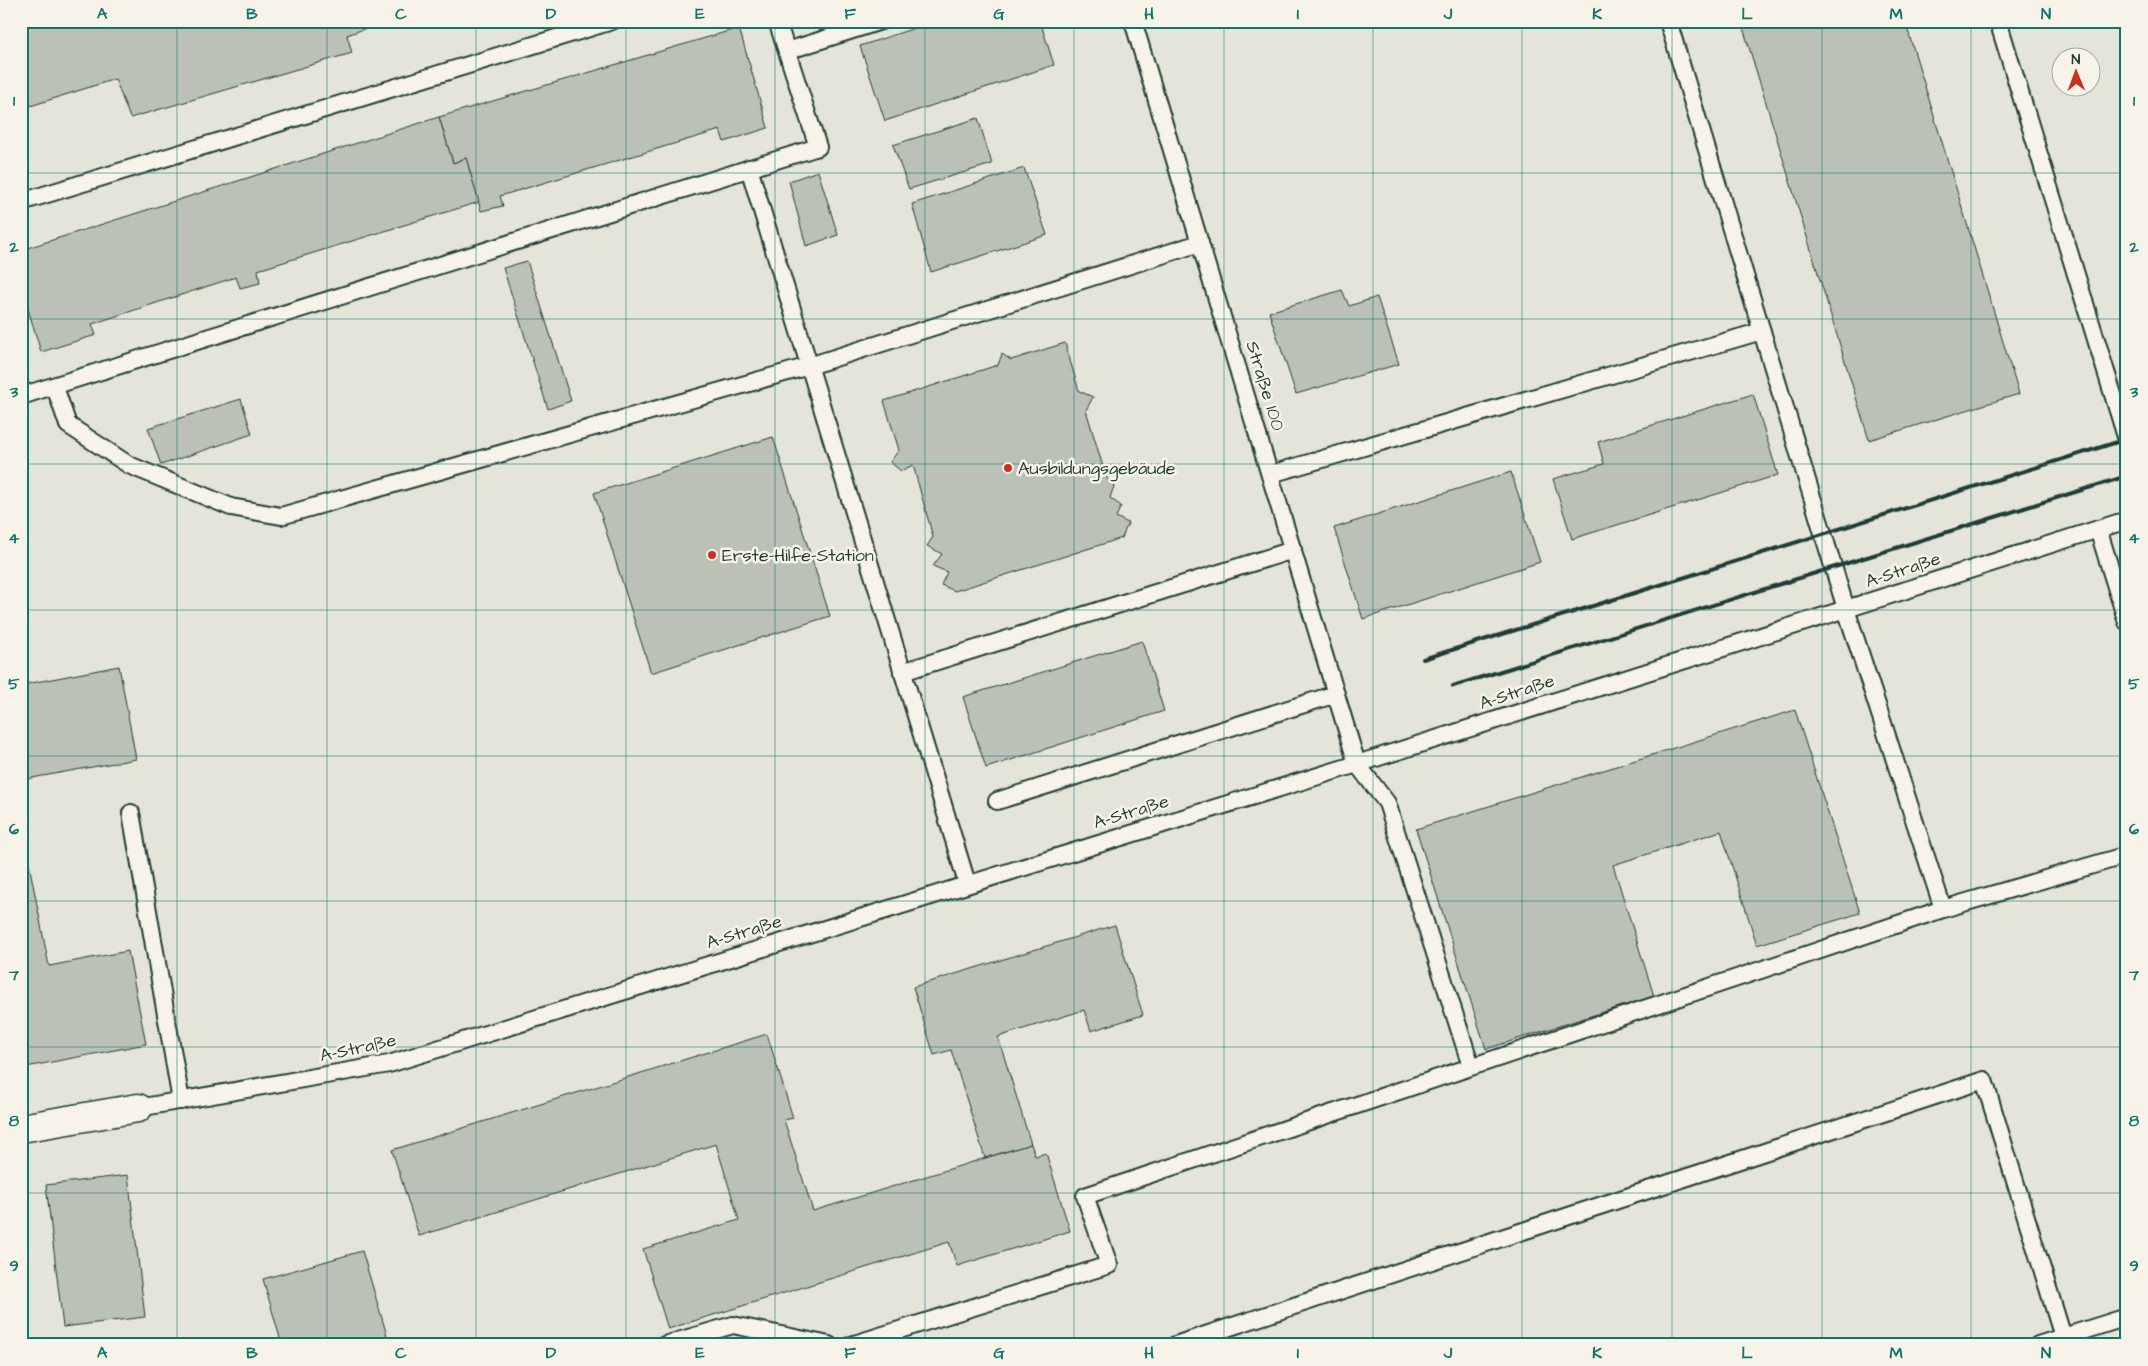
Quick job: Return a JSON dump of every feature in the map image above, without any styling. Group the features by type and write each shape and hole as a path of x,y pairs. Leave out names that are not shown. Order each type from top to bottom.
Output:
{"street":[{"path":"21,1128 138,1108"}],"lane":[{"path":"21,202 612,21"},
{"path":"21,396 55,387 818,147 778,21"},
{"path":"787,51 881,21"},
{"name":"Straße 100","path":"1133,21 1357,764"},
{"path":"1668,21 1846,609 1943,909"},
{"path":"1998,21 2127,440"},
{"path":"749,168 967,883"},
{"path":"55,387 68,425 129,466 231,507 281,516 809,366 1200,242"},
{"path":"1271,474 1762,331"},
{"name":"A-Straße","path":"138,1108 389,1064 967,883 1357,764 2127,520"},
{"path":"2098,529 2127,622"},
{"path":"902,672 1293,550"},
{"path":"997,801 1336,694"},
{"path":"1357,764 1387,803 1471,1066"},
{"path":"131,813 181,1100"},
{"path":"851,1345 1109,1265 1085,1196 1943,909 2127,855"},
{"path":"1175,1345 1984,1080 2063,1337"},
{"path":"2038,1345 2127,1317"},
{"path":"664,1345 734,1325 829,1345"}],"shaded area":[{"path":"21,21 2127,21 2127,1345 21,1345"}],"building":[{"path":"21,21 387,21 347,35 352,53 130,118 115,79 21,109"},
{"path":"936,21 1040,21 1054,65 885,121 860,46"},
{"path":"1741,21 1905,21 2019,394 1869,440"},
{"path":"739,28 768,128 724,142 720,130 500,196 503,206 481,211 466,158 453,163 439,117"},
{"path":"439,117 453,163 466,158 479,202 258,270 260,283 240,288 236,277 92,324 96,335 41,352 21,286 21,250"},
{"path":"978,118 992,164 909,189 893,145"},
{"path":"1024,168 1047,235 931,272 912,204"},
{"path":"818,171 838,235 806,246 789,181"},
{"path":"527,261 571,401 548,409 503,268"},
{"path":"1342,290 1349,306 1377,297 1399,364 1296,394 1269,312"},
{"name":"Ausbildungsgebäude","path":"1065,343 1079,391 1093,397 1086,410 1106,477 1114,486 1110,498 1121,506 1116,517 1128,523 1122,538 955,591 941,585 947,572 933,566 942,554 927,546 933,537 913,465 901,471 890,462 899,450 884,401 998,365 1002,354 1011,360"},
{"path":"1753,394 1778,475 1572,539 1553,479 1604,464 1598,442"},
{"path":"241,399 252,434 161,465 148,428"},
{"name":"Erste-Hilfe-Station","path":"773,437 830,616 651,673 594,493"},
{"path":"1511,472 1540,562 1363,619 1334,528"},
{"path":"1142,641 1164,711 986,768 963,697"},
{"path":"119,666 136,759 21,780 21,685"},
{"path":"1795,710 1860,913 1757,945 1721,831 1613,865 1654,996 1486,1049 1416,829"},
{"path":"21,823 49,966 128,951 146,1044 21,1068"},
{"path":"1115,925 1143,1015 1091,1031 1084,1010 998,1037 1031,1144 985,1158 951,1050 934,1055 913,987"},
{"path":"767,1034 793,1118 784,1120 813,1211 1031,1144 1035,1156 1046,1153 1070,1231 957,1266 949,1242 668,1329 643,1249 739,1220 716,1144 419,1236 392,1150"},
{"path":"128,1175 145,1317 63,1327 46,1185"},
{"path":"362,1251 389,1342 381,1345 282,1345 263,1279"}],"railway":[{"path":"1423,659 2127,439"},
{"path":"1453,686 2127,476"}],"place":[{"name":"Ausbildungsgebäude","path":"1008,468"},
{"name":"Erste-Hilfe-Station","path":"712,555"}]}
